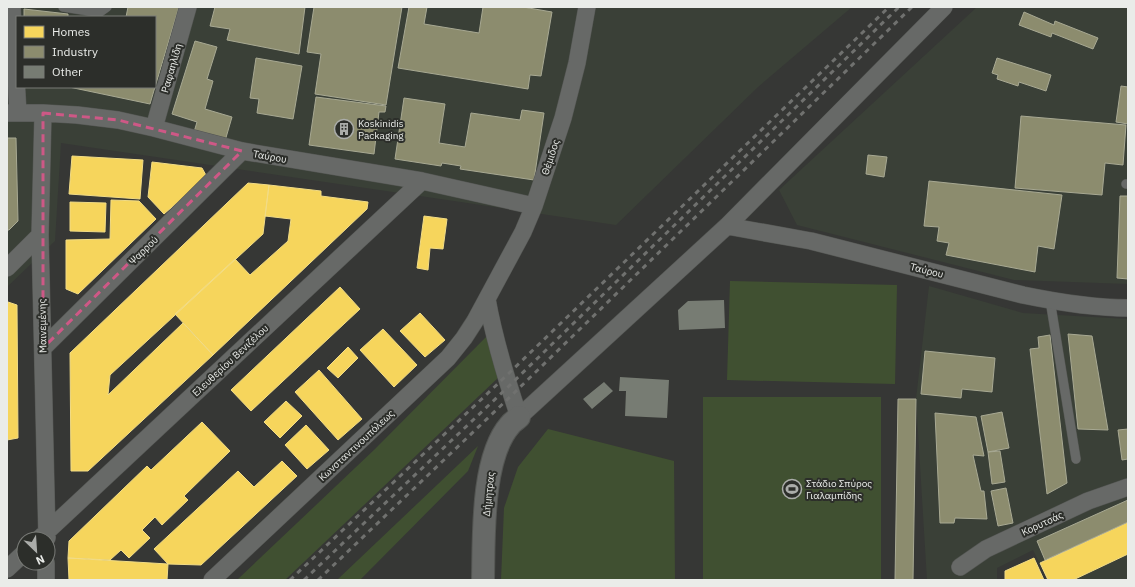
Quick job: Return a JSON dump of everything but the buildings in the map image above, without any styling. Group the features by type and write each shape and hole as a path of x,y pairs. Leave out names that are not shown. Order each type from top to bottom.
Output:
{"street":[{"path":"12,7 12,113"},
{"name":"Ραφαηλίδη","path":"154,128 188,7"},
{"name":"Θέμιδος","path":"487,299 523,232 534,206 563,118 577,63 587,7"},
{"path":"487,299 498,348 519,417 727,226 944,7"},
{"name":"Ταύρου","path":"12,113 77,114 118,120 242,151 422,181 534,206"},
{"name":"Μαινεμένης","path":"43,113 40,235 44,531"},
{"name":"Ψαρρού","path":"42,348 242,151"},
{"name":"Ελευθερίου Βενιζέλου","path":"50,531 422,181"},
{"name":"Ταύρου","path":"727,226 811,241 1023,295 1094,306 1128,308"},
{"path":"7,268 40,235"},
{"name":"Κωνσταντινουπόλεως","path":"212,580 448,358 464,338 487,299"},
{"name":"Δήμητρας","path":"483,580 486,494 493,458 501,438 510,425 519,417"},
{"name":"Κορυτσάς","path":"960,567 986,549 1088,501 1128,487"},
{"path":"7,569 16,561"}],"lane":[{"path":"63,7 100,12 107,7"},
{"path":"1050,300 1076,459"}],"highlighted area":[{"path":"43,113 118,120 242,151 43,348"}],"shaded area":[{"path":"7,7 852,7 758,87 616,225 61,143 55,241 7,287"},
{"path":"977,7 1128,7 1128,284 1014,280 797,225 779,190"},
{"path":"929,286 1023,313 1128,319 1128,580 1048,580 1033,550 997,568 997,580 927,580 916,399"}],"green space":[{"path":"730,281 897,285 895,384 727,380"},
{"path":"487,336 500,376 285,580 237,580 375,449"},
{"name":"Στάδιο Σπύρος Γιαλαμπίδης","path":"703,397 881,397 881,580 703,580"},
{"path":"548,429 674,461 675,580 501,580 504,508 518,467"},
{"path":"478,446 468,471 360,580 337,580"}],"railway":[{"path":"290,580 506,376 889,7"},
{"path":"304,580 509,386 899,7"},
{"path":"318,580 512,395 912,7"}],"place":[{"name":"Koskinidis Packaging","path":"344,129"},
{"name":"Στάδιο Σπύρος Γιαλαμπίδης","path":"792,489"}]}
